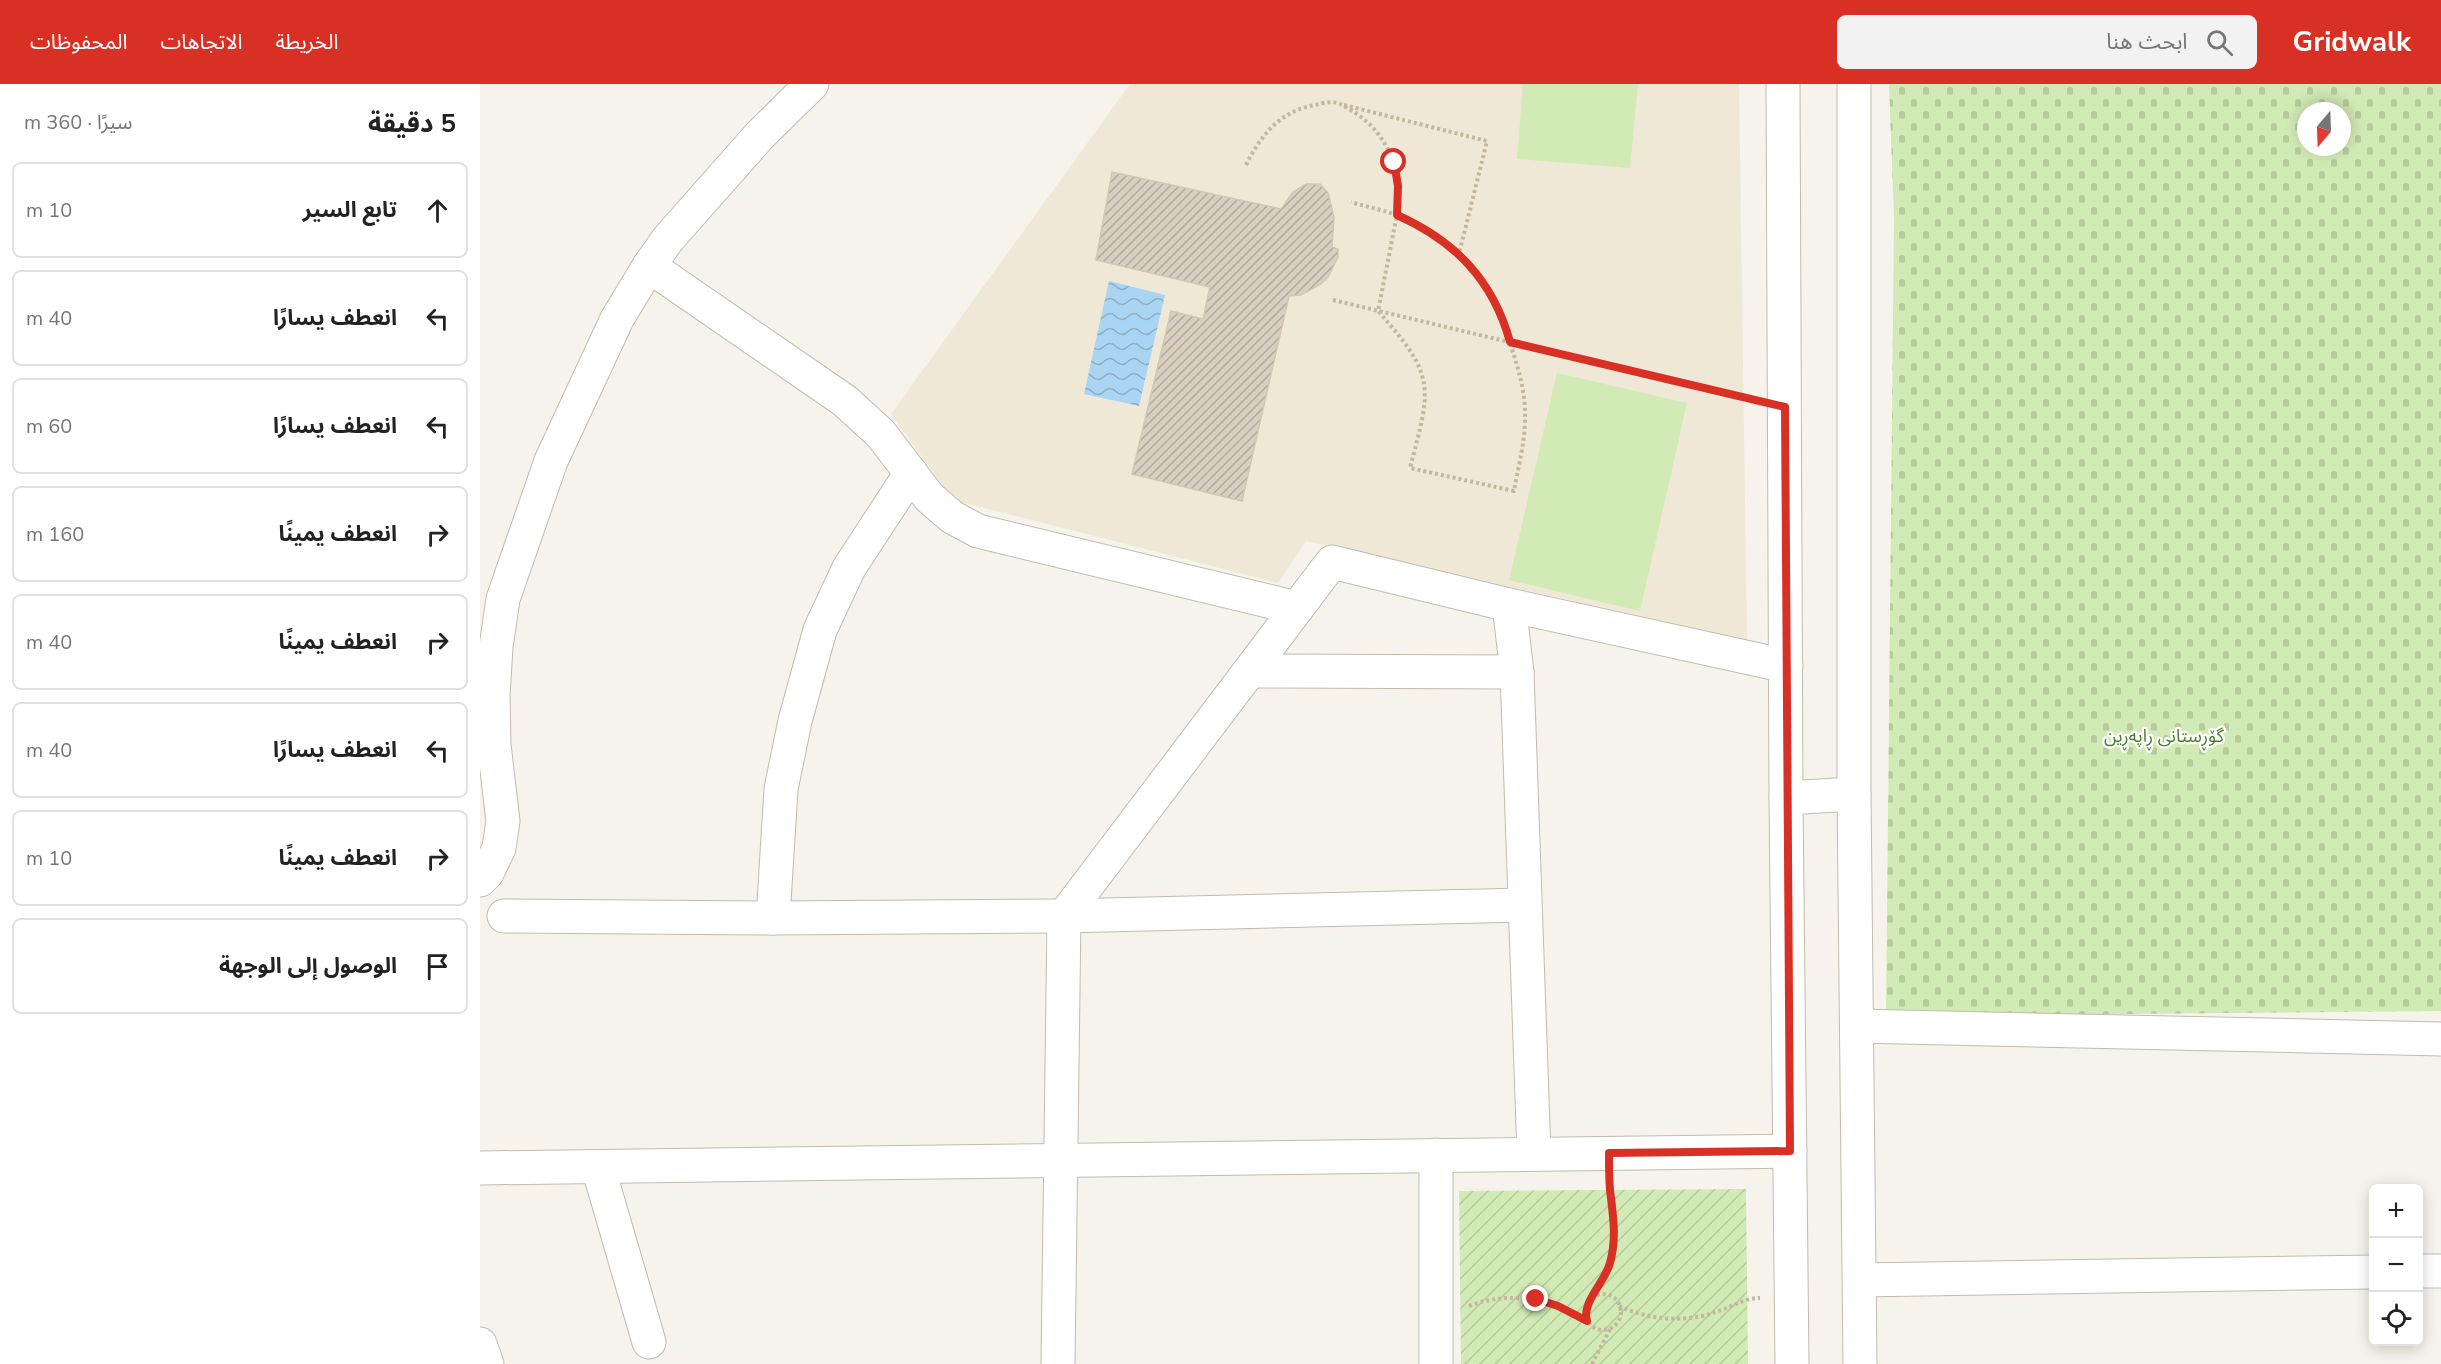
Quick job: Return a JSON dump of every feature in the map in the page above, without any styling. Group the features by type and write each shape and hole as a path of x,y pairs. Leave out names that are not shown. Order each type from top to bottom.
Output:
{"street":[{"path":"482,880 499,848 503,821 494,745 493,696 496,647 503,599 551,461 617,319 649,266 668,239 760,135 812,84"},
{"path":"1783,84 1786,798 1792,1364"},
{"path":"1854,84 1854,794 1860,1364"},
{"path":"649,266 845,401 881,434 929,497 952,517 978,531 1297,608"},
{"path":"773,918 781,789 795,721 820,630 849,568 911,473"},
{"path":"1058,1364 1064,916 1332,562 1509,605 1786,666"},
{"path":"480,630 503,599"},
{"path":"1509,605 1517,672 1534,1154"},
{"path":"1250,671 1517,672"},
{"path":"480,762 486,768 499,793"},
{"path":"1786,798 1854,794"},
{"path":"504,916 773,918 1064,916 1524,905"},
{"path":"1857,1026 2441,1039"},
{"path":"480,1168 1790,1151"},
{"path":"1436,1155 1436,1364"},
{"path":"598,1167 649,1342"},
{"path":"2423,1271 2441,1270"},
{"path":"1860,1280 2369,1272"},
{"path":"480,1344 487,1364"}],"path":[{"path":"1337,103 1369,123 1389,150 1398,186 1397,215 1378,311"},
{"path":"1246,165 1266,131 1280,119 1310,106 1337,103 1486,141 1459,254"},
{"path":"1351,202 1397,215 1429,231 1459,254 1495,302 1502,315 1523,386 1526,417 1514,491 1410,468 1425,409 1427,393 1425,380 1414,355 1378,311"},
{"path":"1333,300 1785,407"},
{"path":"1587,1321 1585,1312 1606,1273 1614,1242 1609,1153"},
{"path":"1591,1299 1600,1294 1615,1299 1620,1315 1592,1364"},
{"path":"1436,1311 1460,1310 1480,1302 1514,1296 1546,1302 1587,1321 1599,1330 1610,1329"},
{"path":"1619,1306 1656,1317 1690,1318 1714,1313 1748,1298 1791,1298"}],"shaded area":[{"path":"1130,84 1739,84 1747,640 1306,541 1278,583 953,500 891,414"}],"green space":[{"path":"1523,84 1638,84 1630,168 1517,159"},
{"name":"گۆڕستانی ڕاپەڕین","path":"1889,84 2441,84 2441,1011 1886,1016 1894,218"},
{"path":"1557,373 1687,403 1640,611 1509,580"},
{"path":"1746,1189 1748,1364 1461,1364 1459,1191"}],"water":[{"path":"1109,281 1165,295 1139,406 1084,394"}],"building":[{"path":"1112,172 1281,209 1293,192 1306,184 1320,184 1328,193 1334,217 1332,247 1338,249 1338,257 1328,277 1321,284 1301,295 1289,296 1242,501 1132,474 1171,311 1203,319 1210,287 1096,260"}],"route":[{"path":"1394,162 1399,199 1397,215 1429,231 1464,259 1495,302 1502,315 1510,342 1785,407 1790,1151 1609,1153 1614,1242 1610,1263 1603,1281 1586,1306 1587,1321 1558,1306 1536,1299"}]}
